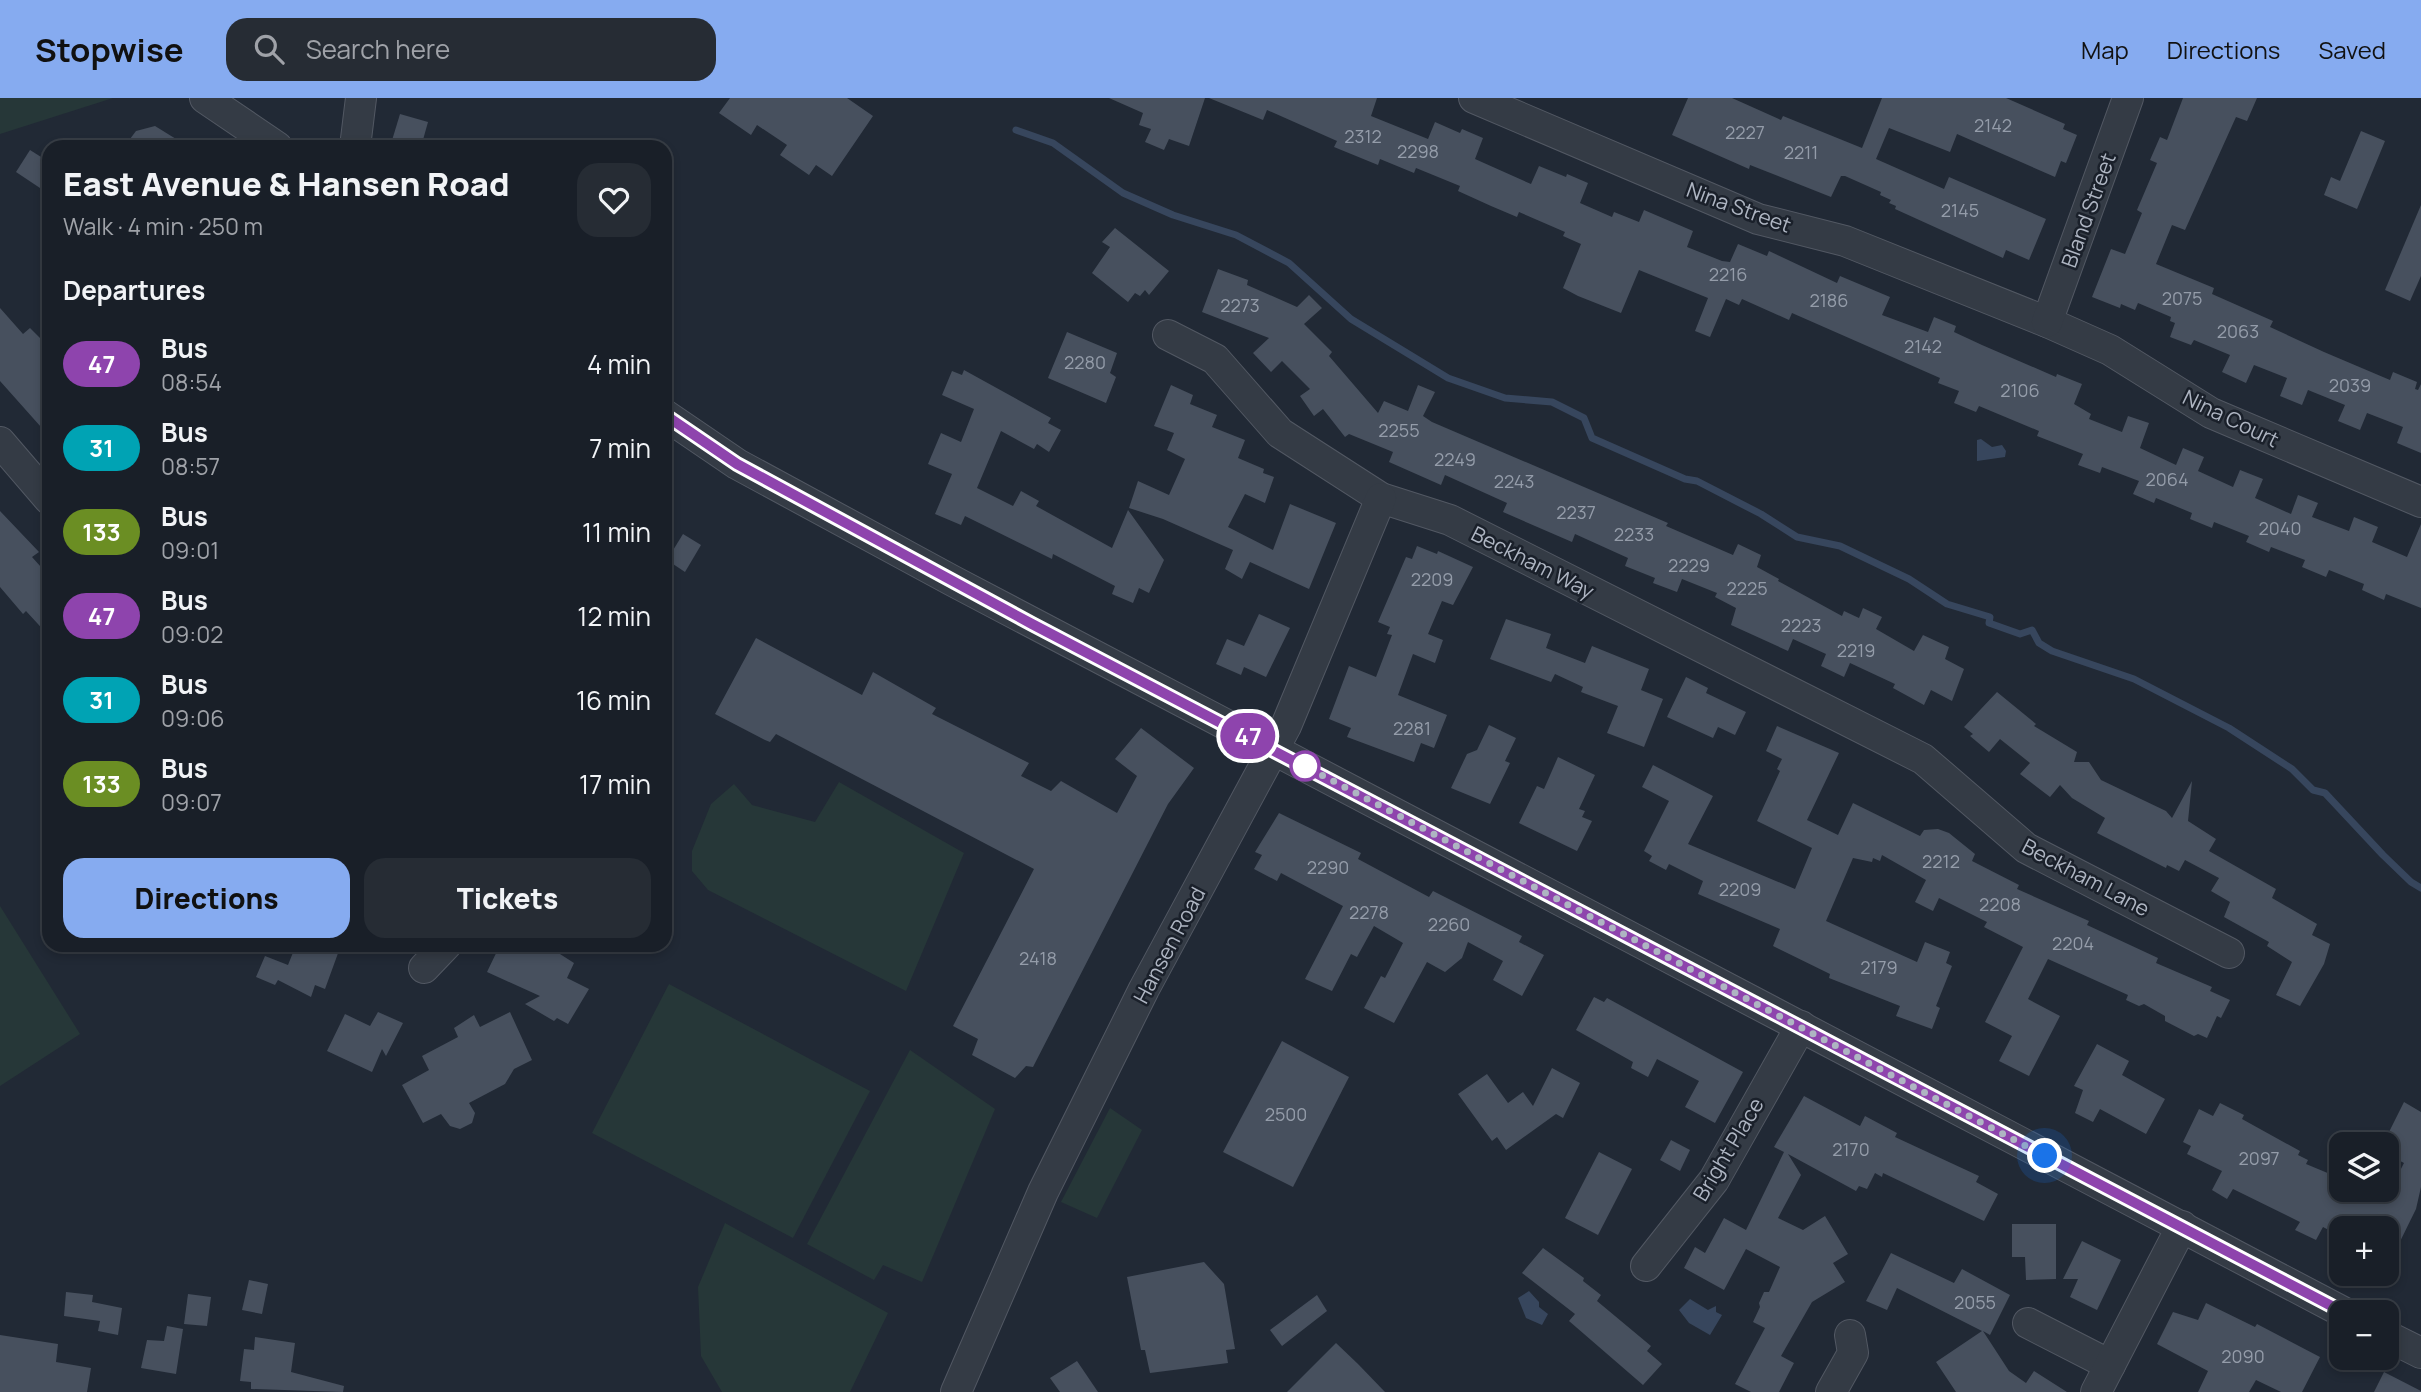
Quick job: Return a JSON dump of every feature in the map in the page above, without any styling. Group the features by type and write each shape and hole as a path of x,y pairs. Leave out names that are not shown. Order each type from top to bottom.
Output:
{"street":[{"path":"205,98 267,140"},
{"path":"356,140 361,98"},
{"name":"Nina Street","path":"1474,98 1758,219 1845,241 2047,322"},
{"name":"Bland Street","path":"2047,322 2124,99"},
{"name":"Nina Court","path":"2047,322 2110,351 2211,413 2421,502"},
{"name":"Beckham Way","path":"1168,335 1215,359 1280,433 1381,498 1450,520 1923,759"},
{"path":"672,420 737,464 1274,750 2329,1305"},
{"path":"0,442 42,491"},
{"name":"Hansen Road","path":"956,1392 1049,1181 1144,989 1274,750 1381,498"},
{"name":"Beckham Lane","path":"1923,759 2026,848 2229,953"},
{"path":"424,968 439,952"},
{"name":"Bright Place","path":"1646,1266 1714,1180 1801,1026"},
{"path":"2096,1392 2182,1226"},
{"path":"2028,1322 2110,1365"},
{"path":"1832,1392 1853,1353 1850,1335"},
{"path":"2399,1342 2421,1353"}],"shaded area":[{"path":"0,98 113,98 0,134"},
{"path":"839,782 964,853 906,991 708,890 692,871 692,851 711,804 734,784 752,805 815,822"},
{"path":"0,906 80,1034 0,1086"},
{"path":"669,984 870,1091 793,1238 592,1133"},
{"path":"910,1050 995,1109 922,1282 883,1265 874,1280 807,1244"},
{"path":"1110,1108 1142,1130 1097,1218 1061,1202"},
{"path":"725,1223 888,1313 850,1392 722,1392 701,1356 698,1287"}],"water":[{"path":"1981,439 1992,447 2002,445 2006,451 2005,457 1977,461 1977,440"},
{"path":"1529,1291 1539,1302 1539,1307 1548,1314 1542,1325 1526,1318 1518,1298"},
{"path":"1690,1299 1708,1310 1716,1306 1716,1312 1722,1315 1710,1335 1689,1323 1679,1310"}],"building":[{"path":"730,98 847,98 873,116 832,176 816,165 809,175 780,155 787,145 757,125 751,135 719,113"},
{"path":"1109,98 1205,98 1189,146 1169,139 1164,150 1145,142 1151,129 1139,125 1143,113"},
{"path":"1209,98 1377,98 1371,116 1428,139 1435,122 1460,133 1462,129 1483,138 1475,159 1531,184 1539,166 1566,177 1567,174 1588,183 1580,203 1612,217 1614,212 1639,222 1644,210 1693,231 1687,247 1722,261 1730,262 1738,244 1767,256 1769,251 1837,283 1840,276 1890,297 1882,315 1928,332 1934,317 1956,326 1954,332 1982,345 2056,377 2057,374 2082,384 2074,404 2091,414 2089,419 2122,432 2128,416 2149,423 2140,448 2176,465 2183,448 2204,457 2198,471 2233,487 2240,470 2263,479 2255,498 2291,514 2298,495 2318,503 2312,517 2349,531 2354,517 2378,527 2372,542 2407,557 2421,524 2421,608 2386,594 2384,600 2362,590 2364,584 2329,570 2326,577 2302,567 2305,560 2271,547 2269,552 2246,542 2249,536 2214,522 2212,528 2190,519 2192,513 2156,498 2154,503 2133,494 2139,481 2102,467 2100,473 2078,465 2083,454 2037,436 2039,431 1979,406 1976,412 1954,403 1959,391 1938,383 1940,378 1792,313 1789,320 1742,299 1739,305 1726,299 1710,337 1695,331 1708,298 1639,270 1621,313 1578,296 1563,288 1581,244 1563,236 1565,232 1519,212 1517,217 1491,206 1458,191 1460,186 1416,168 1414,173 1380,159 1378,165 1334,147 1337,141 1267,110 1263,120"},
{"path":"1688,98 1732,98 1781,120 1783,116 1862,148 1882,98 2006,98 2065,124 2063,129 2077,135 2066,163 2061,161 2055,177 1957,134 1950,152 1889,128 1876,159 1944,189 1949,177 2046,219 2029,260 2006,250 2003,258 1895,209 1896,206 1889,203 1891,200 1880,195 1881,192 1845,176 1841,176 1831,197 1750,165 1749,169 1672,135"},
{"path":"2183,98 2257,98 2247,121 2236,117 2185,230 2172,225 2156,264 2214,288 2212,294 2273,321 2270,327 2324,352 2390,380 2393,372 2417,382 2415,389 2418,390 2421,384 2421,453 2397,443 2403,427 2367,413 2360,430 2338,421 2345,405 2308,390 2302,405 2280,396 2287,378 2254,365 2246,383 2222,372 2230,355 2194,340 2191,345 2170,337 2175,323 2170,321 2171,317 2138,303 2135,310 2121,304 2120,308 2092,297 2111,249 2125,254 2142,213 2137,210 2157,163 2150,160 2160,137 2167,140"},
{"path":"400,114 428,122 423,140 392,140"},
{"path":"155,126 178,140 129,140 136,131"},
{"path":"2361,131 2385,141 2357,209 2324,195 2331,177 2340,181"},
{"path":"30,150 42,158 42,189 16,172"},
{"path":"2421,205 2421,276 2410,301 2385,290"},
{"path":"1115,228 1169,271 1149,295 1145,290 1140,296 1135,293 1128,302 1092,273 1110,247 1102,242"},
{"path":"1218,269 1248,280 1247,285 1297,307 1309,295 1322,308 1304,324 1332,352 1329,356 1378,413 1384,401 1408,411 1418,385 1435,392 1423,416 1432,422 1668,523 1666,526 1733,555 1738,544 1761,555 1757,567 1842,616 1844,611 1859,618 1863,608 1882,617 1876,629 1914,651 1923,635 1949,647 1945,659 1964,669 1952,701 1931,690 1924,705 1893,688 1895,684 1850,663 1844,677 1821,666 1826,654 1793,639 1788,651 1731,625 1736,608 1715,597 1717,593 1682,579 1677,592 1653,583 1655,578 1625,566 1628,558 1575,534 1572,542 1503,512 1507,503 1445,475 1441,485 1389,462 1393,452 1349,434 1345,437 1323,409 1314,416 1300,396 1310,389 1282,361 1271,372 1253,353 1269,338 1202,312"},
{"path":"0,308 23,334 30,328 42,340 42,428 0,381"},
{"path":"1067,332 1117,353 1110,373 1116,377 1106,403 1048,378"},
{"path":"964,370 1051,418 1048,423 1061,430 1049,452 1037,444 1034,449 1001,431 977,488 1013,506 1021,491 1039,501 1036,506 1112,548 1128,510 1164,560 1149,593 1139,588 1133,603 1112,594 1115,586 1053,554 1052,559 965,516 961,525 935,514 952,474 928,464 941,433 961,442 974,409 942,395 952,371 962,375"},
{"path":"1171,385 1193,395 1190,404 1217,415 1212,427 1245,440 1238,458 1264,469 1263,473 1274,477 1265,503 1245,494 1228,527 1273,550 1290,504 1336,523 1309,589 1250,562 1242,579 1225,569 1233,550 1163,519 1129,508 1138,481 1169,495 1185,459 1167,450 1174,433 1154,426"},
{"path":"0,511 39,552 32,557 42,568 42,628 26,611 23,614 0,587"},
{"path":"683,534 701,545 685,572 672,563 672,552"},
{"path":"1417,546 1437,554 1438,551 1473,567 1453,605 1442,601 1428,634 1443,640 1435,663 1413,654 1398,695 1447,715 1434,748 1421,743 1414,762 1347,737 1351,728 1329,719 1349,666 1376,677 1392,635 1387,634 1390,627 1378,622 1406,557 1412,559"},
{"path":"1259,614 1290,628 1266,677 1244,667 1241,675 1216,664 1227,639 1244,646"},
{"path":"1506,619 1551,634 1546,648 1585,663 1592,646 1649,669 1641,690 1663,699 1644,747 1607,733 1618,706 1581,692 1583,687 1555,674 1551,682 1490,659"},
{"path":"756,638 862,695 873,672 936,708 932,714 1029,763 1021,776 1051,791 1061,781 1117,813 1137,776 1115,759 1141,728 1194,768 1168,804 1033,1067 1026,1066 1015,1078 972,1055 978,1039 953,1026 1034,869 776,734 770,742 715,714"},
{"path":"1686,677 1708,688 1706,693 1746,712 1735,735 1718,727 1713,738 1667,717"},
{"path":"1997,692 2036,724 2034,726 2077,752 2074,762 2089,762 2101,780 2166,811 2172,818 2192,781 2188,821 2216,839 2209,851 2276,889 2272,898 2317,924 2312,935 2330,944 2324,964 2300,1006 2276,995 2292,962 2267,946 2269,942 2224,917 2230,902 2211,891 2219,878 2185,860 2179,871 2167,865 2166,868 2097,833 2105,818 2072,798 2060,785 2050,797 2020,774 2030,763 2000,739 1989,752 1970,736 1973,734 1964,727"},
{"path":"1489,725 1516,738 1505,761 1510,763 1490,804 1451,788 1467,754 1477,750"},
{"path":"1777,726 1839,753 1807,820 1838,835 1853,803 1920,836 1924,830 1938,829 1949,833 1975,854 1972,861 2019,885 2017,889 2089,921 2087,925 2158,958 2156,963 2212,987 2210,991 2230,1000 2221,1018 2217,1016 2207,1038 2198,1034 2194,1036 2165,1021 2165,1016 2144,1004 2139,1006 2126,1000 2128,995 2048,959 2028,999 2060,1016 2029,1076 1999,1061 2012,1036 1985,1022 2023,947 1984,927 1987,922 1939,898 1933,911 1915,902 1926,880 1882,855 1880,861 1873,858 1872,862 1853,858 1826,921 1917,962 1925,942 1950,952 1946,963 1952,966 1936,1006 1940,1008 1932,1029 1896,1016 1900,1006 1829,978 1830,974 1773,946 1780,929 1698,894 1703,881 1669,864 1666,870 1649,861 1652,856 1644,851 1669,801 1642,787 1653,765 1713,796 1688,844 1795,889 1812,848 1757,821 1780,771 1777,769 1782,759 1766,751"},
{"path":"1558,757 1595,775 1579,809 1585,811 1582,817 1592,821 1577,851 1519,823 1537,786 1544,789"},
{"path":"1279,813 1361,853 1358,859 1429,897 1433,891 1522,936 1519,942 1544,955 1522,996 1493,980 1503,961 1468,942 1462,958 1445,972 1427,962 1394,1023 1364,1008 1381,976 1385,978 1403,943 1374,926 1357,957 1351,954 1332,991 1305,979 1343,906 1281,873 1277,881 1254,869 1262,855 1255,852"},
{"path":"293,952 338,952 325,989 315,985 311,997 278,980 275,985 256,977 265,956 288,965"},
{"path":"497,952 557,952 574,963 567,978 589,989 568,1024 557,1018 554,1021 525,1004 540,996 487,972"},
{"path":"1594,997 1604,1002 1607,998 1743,1072 1715,1123 1685,1107 1699,1081 1657,1059 1648,1077 1631,1068 1633,1062 1576,1030"},
{"path":"378,1012 403,1023 386,1056 382,1049 372,1072 327,1051 345,1014 370,1026"},
{"path":"510,1012 532,1060 514,1069 505,1084 469,1103 475,1113 472,1123 460,1129 450,1126 441,1114 423,1123 402,1085 429,1070 422,1056 458,1037 454,1028 474,1015 480,1027"},
{"path":"1282,1041 1349,1077 1293,1187 1223,1152"},
{"path":"2097,1044 2129,1061 2122,1075 2165,1099 2146,1134 2100,1109 2093,1122 2075,1113 2083,1090 2074,1086"},
{"path":"1552,1068 1580,1083 1563,1118 1556,1114 1506,1150 1497,1137 1492,1141 1458,1094 1487,1074 1508,1103 1523,1092 1533,1106"},
{"path":"1804,1096 1860,1126 1865,1116 1897,1133 1895,1137 1979,1176 1976,1182 1998,1194 1984,1221 1883,1173 1882,1177 1875,1173 1867,1189 1859,1186 1856,1191 1788,1154 1801,1175 1778,1218 1803,1230 1825,1216 1848,1254 1833,1263 1845,1282 1812,1302 1781,1356 1794,1363 1779,1392 1751,1392 1735,1384 1765,1328 1753,1322 1764,1292 1769,1292 1780,1267 1746,1249 1724,1290 1684,1268 1695,1247 1705,1253 1724,1218 1746,1230 1784,1152 1774,1147"},
{"path":"2404,1102 2421,1112 2421,1187 2416,1209 2399,1244 2399,1216 2329,1216 2329,1230 2323,1227 2316,1240 2295,1230 2300,1222 2233,1189 2227,1199 2212,1190 2222,1171 2187,1154 2191,1146 2183,1142 2199,1109 2213,1116 2220,1103 2244,1115 2242,1119 2300,1151 2298,1155 2308,1160 2306,1164 2329,1174 2329,1202 2399,1202 2399,1173 2404,1163 2399,1160 2399,1132 2389,1132"},
{"path":"1671,1140 1690,1150 1680,1171 1660,1160"},
{"path":"1599,1152 1632,1169 1598,1235 1565,1218"},
{"path":"2012,1224 2056,1224 2056,1279 2026,1280 2025,1257 2012,1257"},
{"path":"2082,1241 2121,1260 2097,1310 2070,1297 2078,1279 2063,1279"},
{"path":"1543,1248 1584,1278 1583,1281 1601,1295 1597,1301 1651,1346 1647,1351 1662,1364 1643,1385 1569,1321 1575,1314 1522,1273"},
{"path":"1891,1253 1954,1283 1962,1269 2010,1295 1990,1335 1983,1331 2009,1371 2026,1383 2034,1371 2067,1392 1956,1392 1936,1362 1982,1331 1897,1288 1887,1310 1866,1301"},
{"path":"1204,1262 1224,1284 1235,1349 1226,1350 1228,1363 1150,1373 1145,1350 1141,1350 1127,1277"},
{"path":"249,1280 268,1284 262,1314 242,1310"},
{"path":"66,1292 93,1295 92,1302 122,1308 118,1335 98,1331 100,1321 64,1316"},
{"path":"188,1294 211,1297 207,1326 184,1324"},
{"path":"1317,1295 1327,1311 1282,1346 1270,1330"},
{"path":"2206,1303 2255,1327 2257,1324 2320,1357 2302,1392 2281,1392 2256,1380 2249,1392 2198,1392 2208,1371 2157,1344 2173,1312 2198,1320"},
{"path":"167,1326 183,1329 176,1374 141,1368 147,1340 164,1341"},
{"path":"0,1335 58,1344 56,1362 91,1368 87,1392 0,1392"},
{"path":"255,1337 295,1343 291,1372 344,1386 343,1392 251,1389 251,1382 240,1381 244,1349 254,1350"},
{"path":"1336,1343 1385,1392 1287,1392"},
{"path":"1077,1361 1098,1392 1060,1392 1050,1378"},
{"path":"2384,1372 2421,1391 2421,1392 2374,1392"}],"waterway":[{"path":"1016,130 1053,143 1123,193 1173,215 1236,235 1289,263 1351,319 1448,378 1505,398 1552,402 1584,418 1592,438 1685,479 1697,481 1761,514 1797,537 1840,546 1909,579 1947,604 1990,617 1989,623 2020,634 2032,630 2039,643 2052,651 2134,679 2229,728 2292,769 2313,790 2325,793 2383,855 2421,888"}],"bus line":[{"name":"47","path":"672,420 737,464 1032,624 2329,1305"}],"route":[{"path":"1305,766 1297,762 2045,1156"}]}
